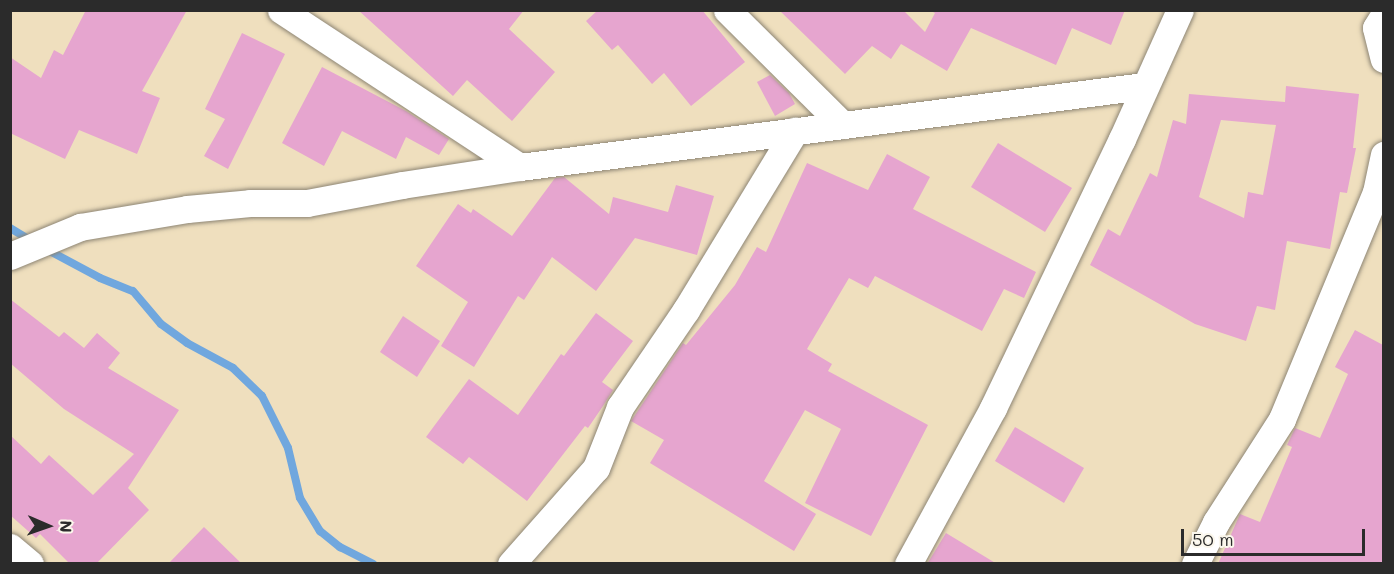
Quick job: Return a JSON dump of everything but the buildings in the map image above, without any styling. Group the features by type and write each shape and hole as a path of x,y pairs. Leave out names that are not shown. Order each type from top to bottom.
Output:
{"street":[{"path":"281,10 520,167"},
{"path":"727,10 843,125"},
{"path":"908,564 993,408 1122,139 1180,10"},
{"path":"1383,15 1377,28 1383,59"},
{"path":"10,256 80,227 187,209 250,202 307,203 402,185 520,167 1144,86"},
{"path":"511,564 596,468 620,407 686,310 795,131"},
{"path":"1195,564 1216,522 1282,419 1376,192 1383,155"},
{"path":"10,548 30,564"}],"waterway":[{"path":"10,228 30,240"},
{"path":"46,249 100,278 133,291 161,324 187,343 233,368 262,396 288,448 300,498 320,531 340,547 373,564"}]}
